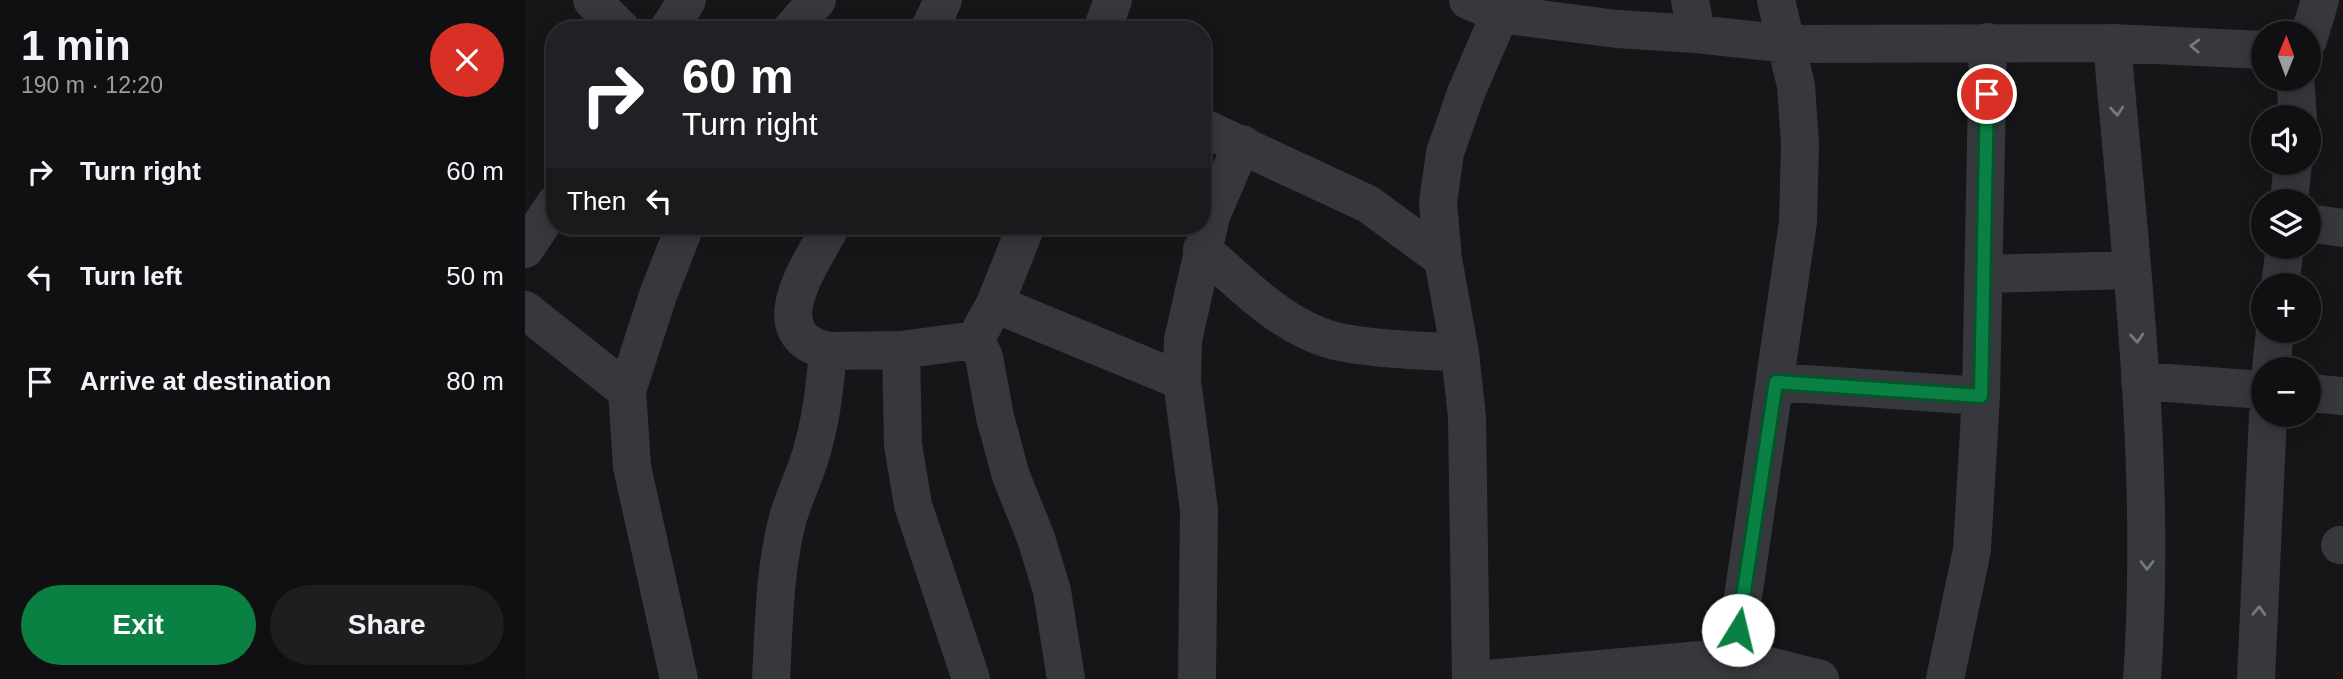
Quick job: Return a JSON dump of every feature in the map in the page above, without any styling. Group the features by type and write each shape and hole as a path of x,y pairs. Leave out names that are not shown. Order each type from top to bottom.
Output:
{"street":[{"path":"592,0 613,21"},
{"path":"674,21 687,0"},
{"path":"799,21 817,0"},
{"path":"933,21 943,0"},
{"path":"1105,21 1113,0"},
{"path":"1733,668 1798,222 1800,144 1795,86 1776,0"},
{"path":"2314,21 2320,0"},
{"path":"1471,679 1467,417 1460,353 1443,259 1438,202 1445,153 1466,93 1489,5 1617,29 1693,17 1787,44 2112,43 2251,49"},
{"path":"1945,679 1972,550 1981,396 1988,42"},
{"path":"2112,43 2140,381 2147,567 2142,679"},
{"path":"1211,131 1368,204 1443,259"},
{"path":"1211,216 1242,145"},
{"path":"525,249 546,218"},
{"path":"2321,225 2343,228"},
{"path":"679,679 632,467 627,391 681,235"},
{"path":"826,235 796,293 792,309 794,327 799,337 816,348 828,351 901,350 975,340"},
{"path":"975,340 995,304 1022,235"},
{"path":"1197,679 1199,510 1182,381 1183,340 1206,235"},
{"path":"1202,249 1274,310 1333,340 1370,346 1460,353"},
{"path":"1983,274 2131,270"},
{"path":"995,304 1182,381"},
{"path":"525,310 627,391"},
{"path":"975,340 984,357 995,417 1011,476 1036,537 1052,591 1066,679"},
{"path":"901,350 904,445 911,496 971,679"},
{"path":"771,679 776,593 783,546 789,517 823,411 828,351"},
{"path":"2140,381 2251,389"},
{"path":"1776,382 1981,396"},
{"path":"2321,394 2343,396"},
{"path":"2256,679 2266,427"},
{"path":"1487,679 1733,668 1820,679"}],"route":[{"path":"1738,630 1776,382 1981,396 1987,94"}]}
